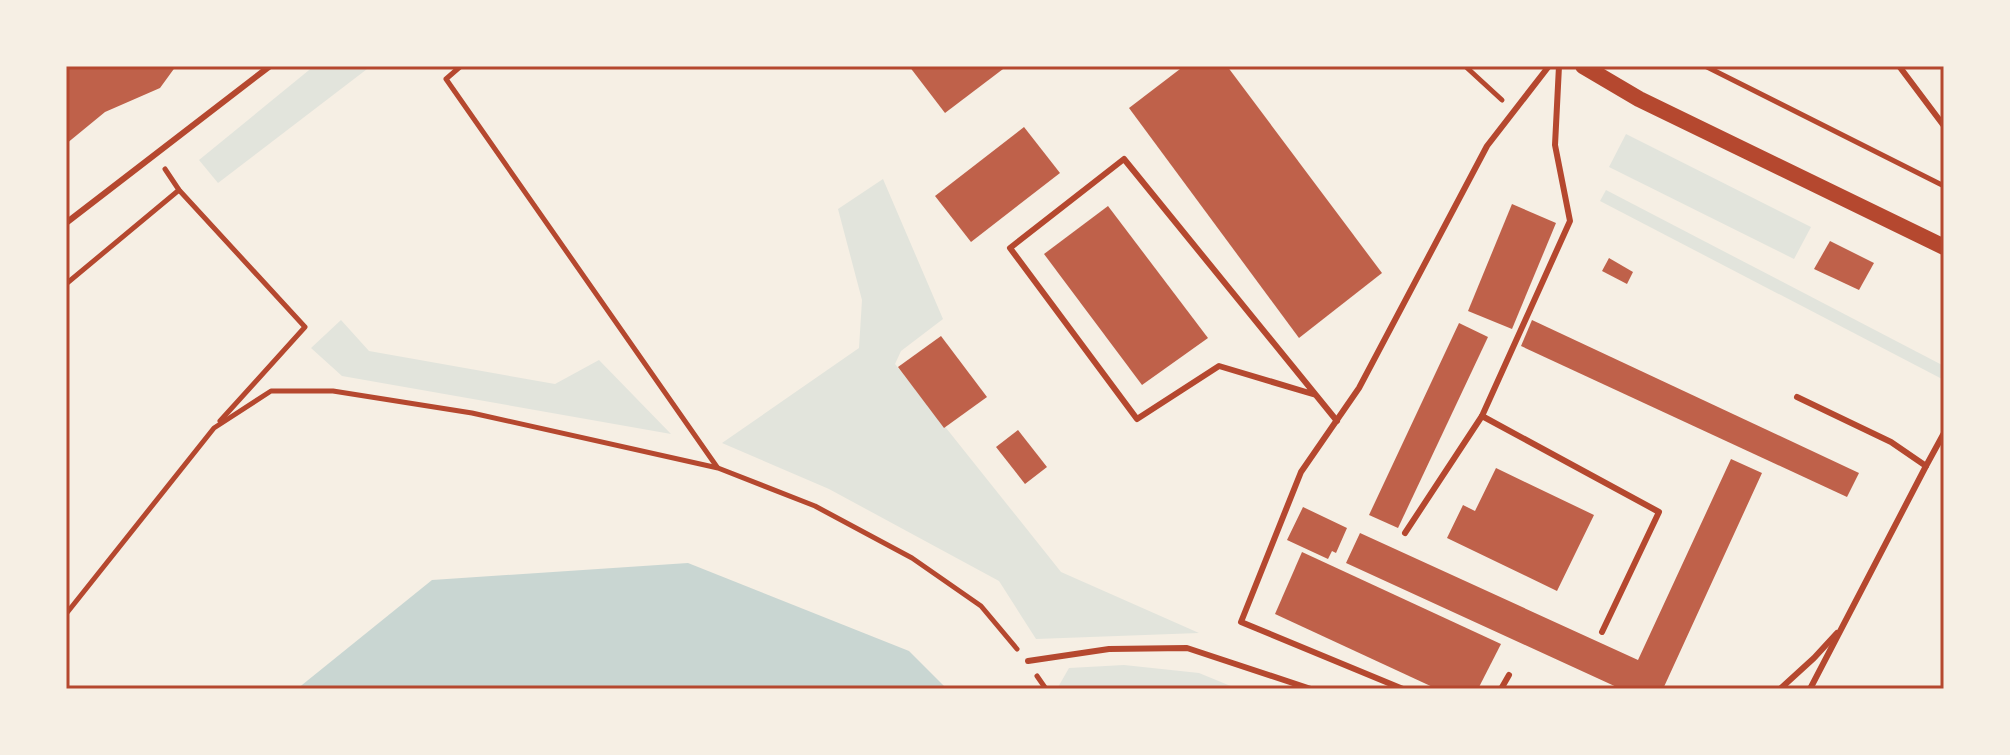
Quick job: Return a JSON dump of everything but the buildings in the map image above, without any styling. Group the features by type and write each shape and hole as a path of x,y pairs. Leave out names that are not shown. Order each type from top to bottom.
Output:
{"main road":[{"path":"1583,66 1639,99 1944,247"}],"lane":[{"path":"66,223 270,66"},
{"path":"1403,689 1241,622 1301,472 1359,388 1487,146 1549,66"},
{"path":"1405,533 1482,416 1570,221 1555,145 1559,66"},
{"path":"1899,66 1944,126"},
{"path":"1316,395 1219,366 1137,419 1010,248 1124,159 1316,395 1337,421"},
{"path":"1797,397 1891,442 1926,466"},
{"path":"1482,416 1659,512 1602,632"},
{"path":"1810,689 1944,433"},
{"path":"1780,689 1844,625"},
{"path":"1028,661 1109,649 1187,648 1311,689"},
{"path":"1501,689 1509,675"}],"path":[{"path":"461,66 446,79 718,468"},
{"path":"1465,66 1514,111"},
{"path":"1705,66 1944,186"},
{"path":"66,614 214,428 305,327 179,190 156,155"},
{"path":"66,284 179,190"},
{"path":"214,428 271,391 333,391 472,413 718,468 815,506 912,558 981,606 1028,661 1046,689"}],"shaded area":[{"path":"314,66 371,66 218,183 199,160"},
{"path":"1626,134 1811,227 1794,259 1609,167"},
{"path":"883,179 943,319 901,351 895,364 1061,572 1199,633 1036,639 999,581 829,489 722,443 859,348 862,300 838,209"},
{"path":"1606,190 1944,366 1944,380 1600,201"},
{"path":"341,320 369,351 555,384 599,360 671,434 342,376 311,348"},
{"path":"688,563 909,651 947,689 297,689 432,580"},
{"path":"1124,665 1199,673 1238,689 1057,689 1069,668"}]}
